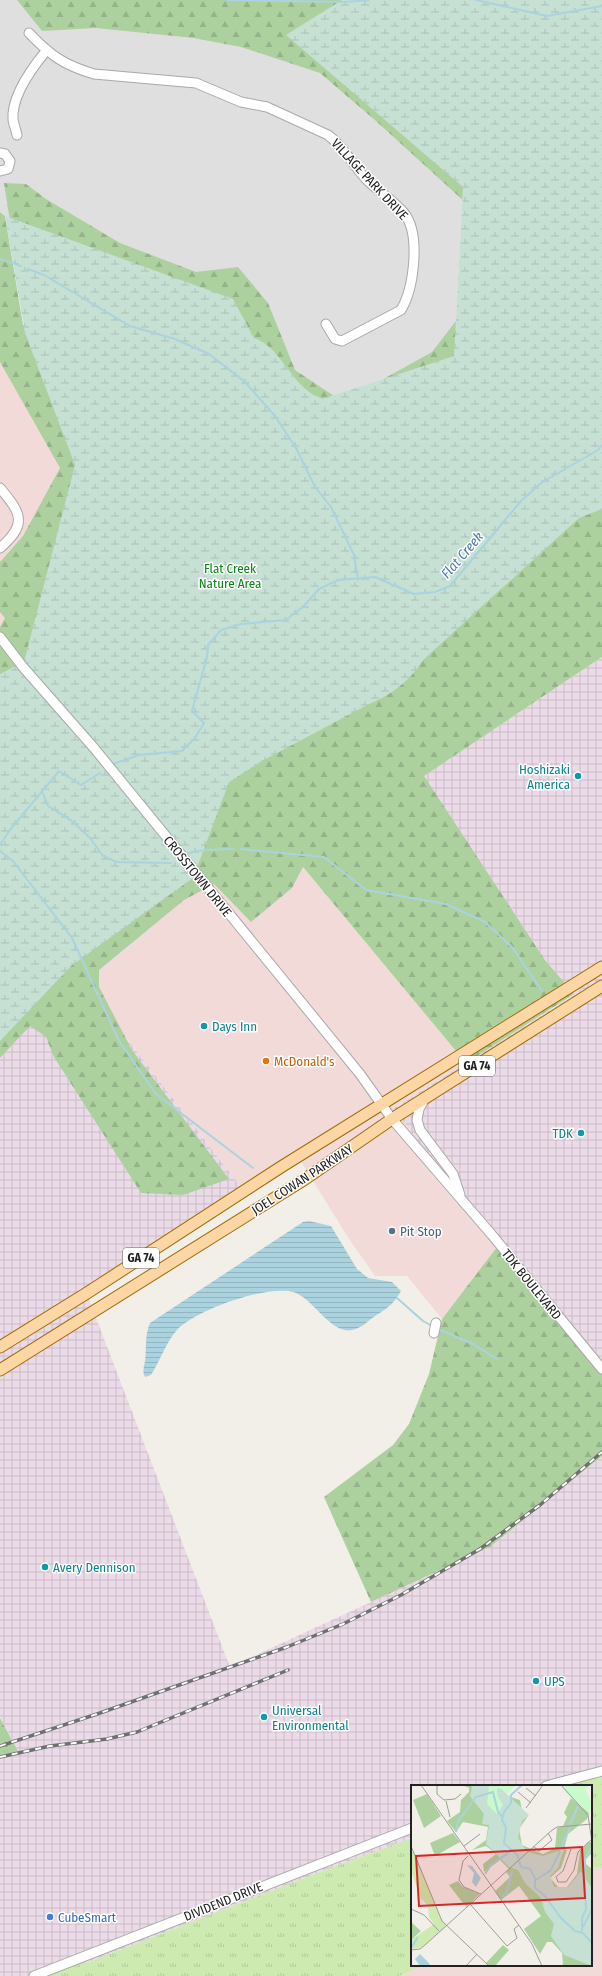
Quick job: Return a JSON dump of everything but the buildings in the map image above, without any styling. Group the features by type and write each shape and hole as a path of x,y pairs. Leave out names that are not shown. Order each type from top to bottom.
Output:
{"main road":[{"name":"JOEL COWAN PARKWAY","path":"0,1347 93,1289 281,1167 602,967"},
{"name":"JOEL COWAN PARKWAY","path":"0,1370 304,1179 392,1119 602,986"}],"street":[{"name":"VILLAGE PARK DRIVE","path":"29,33 46,51 67,64 94,74 196,84 241,102 267,107 328,135 335,140 353,165 369,183 389,198 405,214 413,231 414,245 409,290 406,301 401,310 342,341 335,339 326,324"},
{"path":"17,135 13,119 14,109 28,76 46,51"},
{"path":"0,153 6,154 10,161 8,169 0,171"},
{"path":"0,488 15,505 19,514 19,525 13,537 0,548"},
{"name":"CROSSTOWN DRIVE","path":"0,637 23,667 94,748 368,1084 392,1119"},
{"name":"TDK BOULEVARD","path":"425,1098 419,1110 417,1120 420,1130 453,1174 462,1200"},
{"name":"TDK BOULEVARD","path":"392,1119 462,1200 602,1369"},
{"path":"434,1333 436,1323"},
{"path":"550,1785 602,1771"},
{"name":"DIVIDEND DRIVE","path":"34,1976 411,1828"}],"shaded area":[{"path":"0,0 342,0 463,187 454,356 292,409 233,299 5,216 0,212","holes":["104,28 264,35 200,39"]},
{"path":"0,329 75,465 0,674"},
{"path":"602,657 602,1373 491,1241 394,1108 574,995 545,960 423,776"},
{"path":"268,825 466,1063 394,1108 497,1247 442,1319 407,1276 375,1276 349,1239 300,1160 244,1191 71,966"},
{"path":"71,966 244,1191 88,1297 230,1667 490,1547 602,1456 602,1770 561,1785 411,1785 411,1838 89,1962 36,1976 0,1976 0,1757 18,1751 0,1717 0,1041"},
{"path":"592,1867 602,1868 602,1976 399,1976 423,1966 592,1966"}],"green space":[{"name":"Flat Creek Nature Area","path":"17,0 602,0 602,657 424,776 545,960 574,994 466,1063 303,867 292,888 251,922 214,884 184,900 99,970 99,987 132,1050 229,1179 183,1195 141,1193 54,1057 46,1037 30,1026 0,1058 0,627 5,618 0,612 0,562 23,536 60,468 0,362 0,212 5,216 23,325 26,325 4,183 26,184 46,199 120,243 196,272 238,267 268,303 295,370 340,400 371,386 432,352 469,304 466,203 376,121 320,73 241,47 193,38 96,28 42,31"},
{"name":"Flat Creek Nature Area","path":"342,0 602,0 602,509 579,518 423,660 406,681 392,692 262,761 229,782 193,878 71,966 0,1041 0,674 24,662 75,465 25,333 5,216 233,299 254,338 262,341 276,354 301,385 322,399 454,356 463,187 286,35"},
{"path":"497,1247 602,1373 602,1456 490,1547 371,1602 324,1497 393,1445 409,1424 429,1374 442,1319"},
{"path":"0,1718 18,1751 0,1757"},
{"path":"602,1770 602,1868 592,1867 592,1785 561,1785"},
{"path":"411,1838 411,1966 423,1966 399,1976 36,1976 89,1962"}],"water":[{"path":"309,1221 331,1226 357,1269 368,1278 392,1282 401,1291 391,1304 362,1326 349,1330 340,1329 332,1324 309,1302 293,1292 266,1292 232,1301 215,1307 186,1322 173,1335 151,1375 145,1377 143,1371 146,1356 146,1338 150,1323 303,1222"}],"waterway":[{"path":"227,0 345,2 369,0"},
{"path":"476,0 547,16 602,6"},
{"path":"0,259 21,266"},
{"path":"28,269 44,275 130,326 175,339 209,354 245,382 275,416 296,448 315,487 331,507 354,555 358,580"},
{"name":"Flat Creek","path":"113,764 139,755 182,751 195,738 204,723 192,711 207,657 208,645 221,630 241,624 286,620 304,606 319,589 338,580 375,577 414,594 435,592 450,586 521,501 541,483 598,450 602,445"},
{"name":"Flat Creek","path":"0,845 9,831 59,771 81,785 100,773"},
{"path":"43,793 48,806 72,821 90,838 103,856 117,862 171,863"},
{"path":"188,853 205,850 233,849"},
{"path":"241,849 324,857 366,890 446,904 485,922 512,947 542,991"},
{"path":"0,851 13,861 72,938 119,1041 156,1094 253,1168"},
{"path":"397,1298 423,1321 432,1326"},
{"path":"438,1329 473,1344 497,1359"}],"railway":[{"path":"0,1746 100,1713 287,1647 343,1624 401,1595 480,1549 540,1505 602,1452"},
{"path":"0,1757 50,1746 107,1739 137,1732 288,1670"}],"place":[{"name":"Hoshizaki America","path":"578,776"},
{"name":"Days Inn","path":"204,1026"},
{"name":"McDonald's","path":"266,1061"},
{"name":"TDK","path":"581,1133"},
{"name":"Pit Stop","path":"392,1231"},
{"name":"Avery Dennison","path":"45,1567"},
{"name":"UPS","path":"536,1681"},
{"name":"Universal Environmental","path":"264,1717"},
{"name":"CubeSmart","path":"50,1917"}]}
